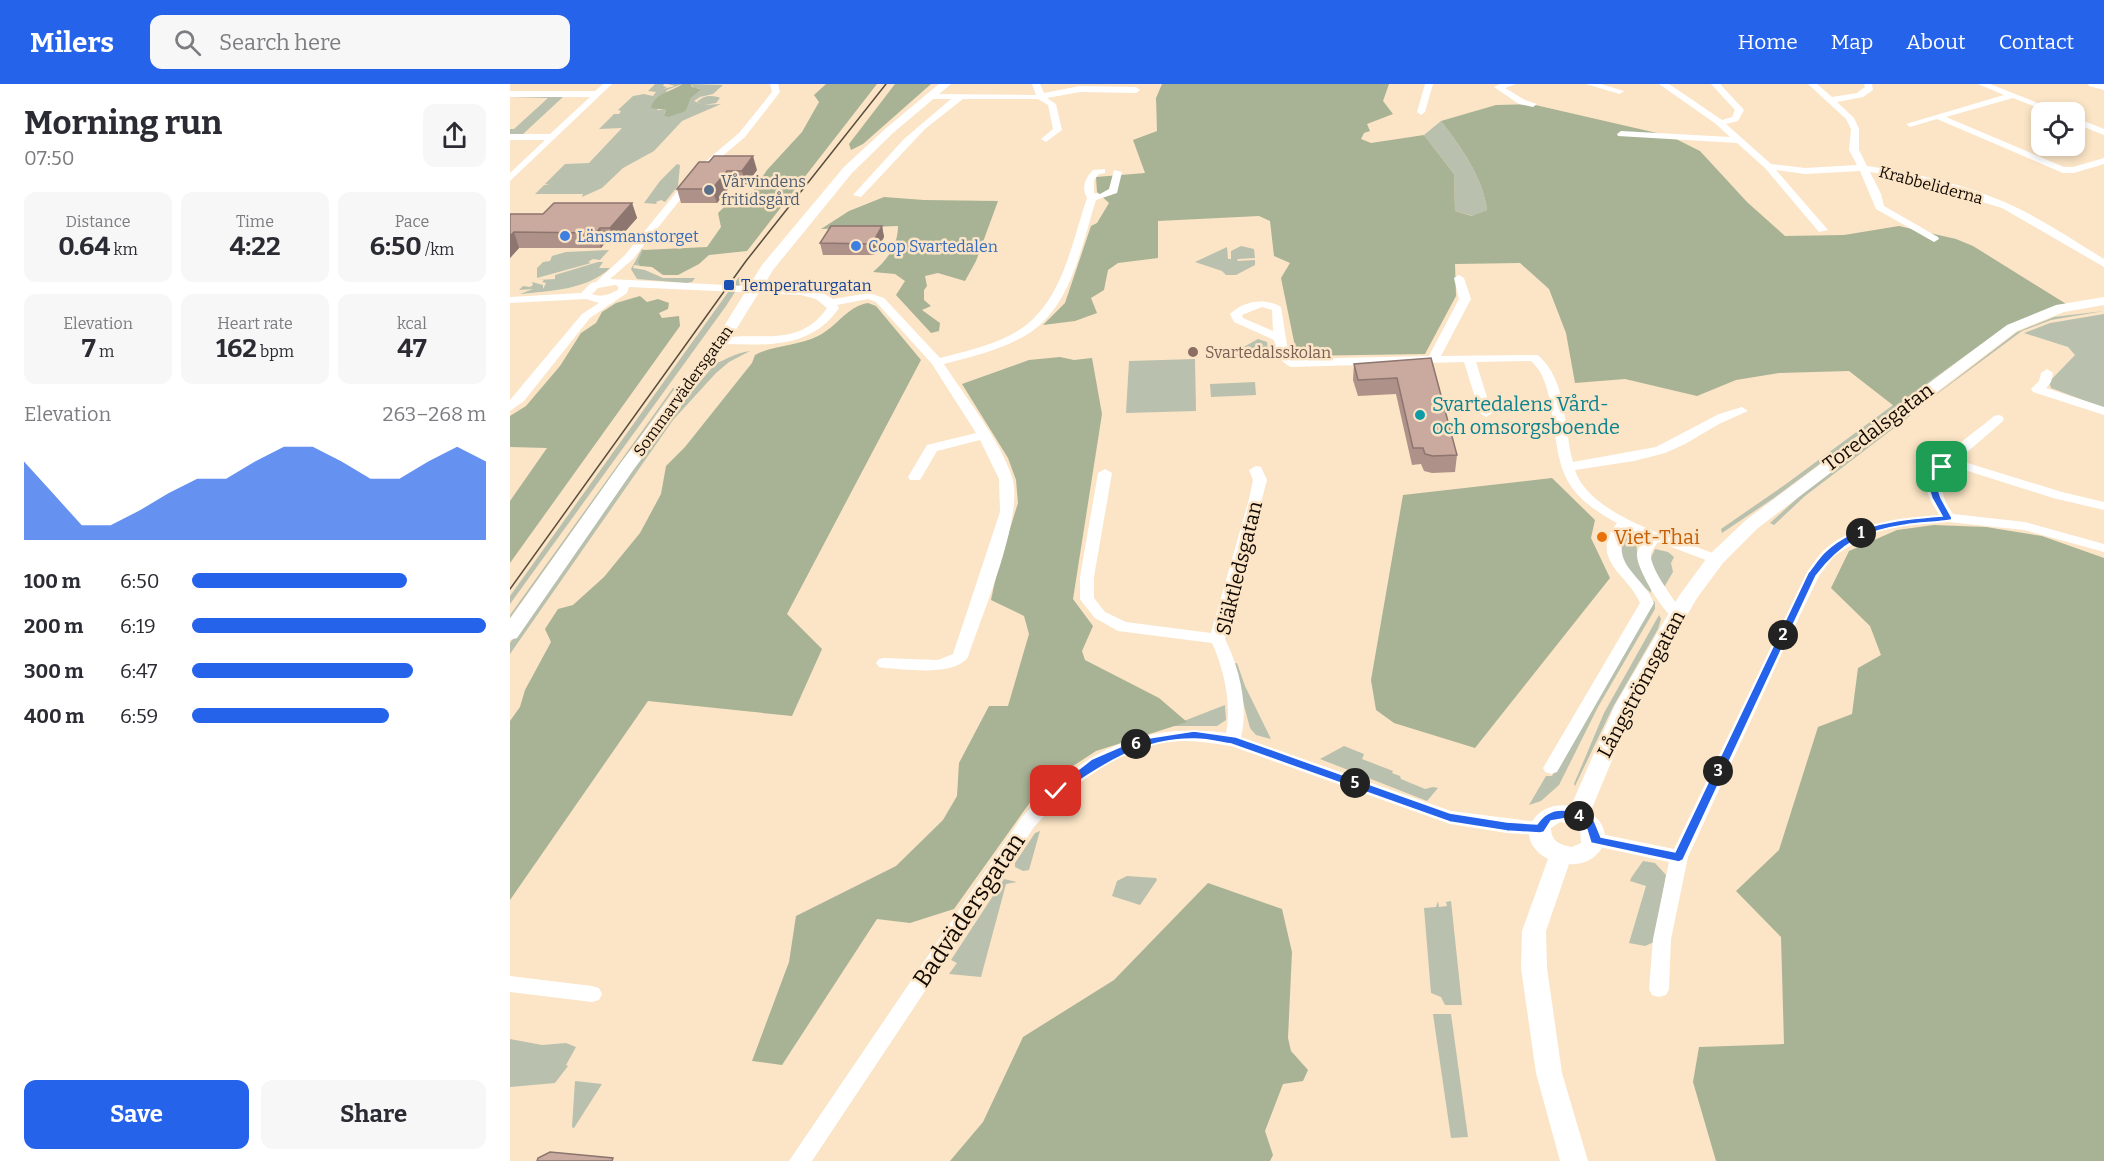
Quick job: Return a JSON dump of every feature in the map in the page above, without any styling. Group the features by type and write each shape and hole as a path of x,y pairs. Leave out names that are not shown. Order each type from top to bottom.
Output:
{"street":[{"path":"512,174 609,84"},
{"path":"586,316 589,297 587,291 629,257 696,174 745,130 776,92 774,84"},
{"name":"Sommarvädersgatan","path":"510,633 628,465 722,341 759,281 814,209 848,170 889,131 946,84"},
{"path":"1036,84 1041,98 1052,104 1058,130 1046,139"},
{"path":"1421,112 1429,84"},
{"path":"1512,84 1498,87 1522,102 1533,104"},
{"path":"1590,84 1620,91"},
{"path":"1663,84 1720,123 1740,140 1768,166 1823,230"},
{"path":"1715,84 1740,110 1735,119 1720,123"},
{"path":"1812,84 1850,118 1855,129 1854,150 1876,194 1879,207 1934,239"},
{"path":"1832,100 1866,93 1870,88 1868,84"},
{"path":"1982,84 2031,103"},
{"path":"2093,84 2104,87"},
{"path":"932,96 1041,98 1080,89 1136,90"},
{"path":"858,195 906,144 968,90"},
{"path":"510,94 598,94"},
{"path":"1910,124 2012,96"},
{"path":"1939,117 2063,170 2074,170 2104,160"},
{"path":"2085,124 2104,132"},
{"path":"1621,134 1740,140"},
{"path":"510,137 553,137"},
{"name":"Krabbeliderna","path":"1768,166 1805,171 1862,168 1897,173 1978,196 2005,206 2092,254 2104,264"},
{"path":"937,362 1009,339 1039,320 1057,295 1092,198 1089,193 1089,180 1096,172 1102,171"},
{"path":"1092,198 1114,191 1117,172"},
{"path":"2092,254 2104,253"},
{"path":"510,407 520,398 586,316 624,290 622,284 629,257"},
{"path":"1433,360 1465,298 1460,278"},
{"path":"514,299 597,284 786,291 812,294 831,303 862,297 876,298 937,362 984,435 1006,479 1007,512 960,657 938,665 884,663"},
{"path":"514,299 615,296 686,288"},
{"name":"Toredalsgatan","path":"1716,559 1752,524 1998,338 2024,322 2061,308 2104,301"},
{"path":"722,341 782,338 805,332 826,320 832,308 831,303"},
{"name":"Toredalsgatan","path":"2052,313 2104,309"},
{"path":"1280,338 1286,358 1291,363 1433,360 1526,355 1540,360 1550,382 1558,412 1566,466 1577,489 1626,522 1716,559"},
{"path":"1469,358 1486,413"},
{"path":"2025,399 2045,382 2047,373"},
{"path":"2037,389 2104,411"},
{"path":"1566,466 1611,461 1670,447 1725,414 1742,411"},
{"path":"1948,518 1936,498 1933,486 1936,475 1998,419"},
{"path":"915,477 932,448 984,435"},
{"path":"1949,461 2058,495 2104,506"},
{"name":"Släktledsgatan","path":"1232,740 1235,733 1236,710 1226,663 1217,639 1260,480 1256,470"},
{"path":"1105,473 1087,577 1087,599 1106,620 1123,627 1217,639"},
{"path":"1659,989 1662,939 1679,857 1779,642 1812,576 1829,553 1859,534 1875,528 1904,522 1948,518 2025,526 2104,548"},
{"name":"Långströmsgatan","path":"1551,768 1647,603 1642,592 1619,570 1615,558 1614,547 1617,531 1626,522"},
{"path":"1654,535 1644,553 1645,560 1663,598 1678,616"},
{"name":"Långströmsgatan","path":"1578,816 1625,705 1678,616 1716,559"},
{"name":"Badvädersgatan","path":"800,1161 1028,822 1051,796 1074,776 1096,762 1140,742 1194,735 1232,740"},
{"path":"1232,740 1450,817 1507,826 1540,828"},
{"path":"1561,813 1578,816 1590,824 1596,835 1594,846 1584,854 1561,854 1542,841 1540,828 1547,818 1561,813"},
{"path":"1596,840 1679,857"},
{"path":"1561,854 1541,905 1533,949 1549,1073 1574,1161"},
{"path":"510,984 592,994"}],"green space":[{"path":"655,84 664,84 663,86 667,87 663,89 675,86 668,84 682,84 667,90 657,110 666,110 664,114 686,111 691,98 700,88 694,88 691,84 723,85 713,94 694,101 703,105 697,102 705,97 714,96 720,98 716,103 704,105 721,104 682,121 654,151 623,168 602,188 582,197 583,194 535,194 544,185 550,184 545,184 565,164 589,163 622,128 599,129 614,114 619,114 621,111 618,110 633,96 644,94 653,96 656,92 648,91"},
{"path":"682,84 691,84 692,87 701,89 691,98 686,111 668,117 664,115 666,110 651,108 660,95"},
{"path":"826,84 877,84 747,251 709,255 699,264 678,275 663,275 652,267 640,266 638,262 643,250 707,247 721,227 718,213 724,207 751,194 767,170 802,132 819,102 814,95"},
{"path":"895,84 931,84 863,144 851,150 849,144"},
{"path":"1162,84 1389,84 1383,101 1393,114 1367,124 1370,131 1364,133 1361,139 1371,143 1424,135 1454,174 1455,211 1472,216 1487,210 1485,198 1476,174 1441,121 1496,105 1531,104 1670,136 1700,151 1747,202 1785,236 1844,235 1899,226 1956,239 1973,246 2068,305 2001,330 1894,406 1849,371 1779,373 1736,380 1697,396 1625,379 1575,383 1566,333 1549,289 1520,263 1455,264 1456,296 1425,354 1297,356 1281,278 1290,263 1274,256 1270,221 1259,216 1158,221 1158,258 1118,263 1108,270 1104,290 1091,298 1097,313 1075,321 1043,325 1065,303 1091,226 1097,223 1109,203 1097,192 1096,177 1145,173 1133,140 1157,131 1156,98"},
{"path":"510,94 564,96 523,134 510,136 510,129 514,129 548,98 510,97"},
{"path":"1441,121 1463,152 1481,186 1487,210 1473,216 1455,211 1454,174 1424,135"},
{"path":"677,164 680,165 678,186 665,202 661,200 656,202 657,204 644,203 660,181"},
{"path":"884,197 998,201 976,261 965,281 938,273 925,276 927,286 924,290 924,300 931,306 922,310 940,323 939,331 931,333 896,295 905,281 895,274 873,272 891,252 898,233 898,226 821,229 849,211"},
{"path":"1241,246 1254,249 1255,258 1238,259 1237,261 1255,260 1255,265 1236,275 1226,275 1222,271 1195,262 1227,247 1228,259 1231,259 1231,251"},
{"path":"642,249 644,250 642,266 634,265 633,268 645,270 663,278 695,278 692,282 686,283 637,279 631,269"},
{"path":"609,250 600,260 593,259 588,262 591,263 537,278 537,268 543,262 550,261 552,256 566,252"},
{"path":"603,262 599,268 610,268 590,281 567,288 520,294 533,289 519,290 523,286 530,287 533,285 532,282 543,285 543,289 546,283 542,282 544,280 538,280 555,279 555,275"},
{"path":"739,277 744,278 726,306 510,604 510,596"},
{"path":"640,296 647,302 658,299 669,303 668,309 659,313 662,318 679,316 680,326 510,563 510,501 547,448 510,447 510,416 526,406 560,366 581,333 596,323 602,312 616,303"},
{"path":"868,303 876,306 921,360 787,614 822,649 792,716 648,701 510,900 510,721 520,707 525,690 551,642 545,629 558,609 573,605 604,577 640,533 661,494 666,466 685,447 752,363 755,355 818,336 854,308"},
{"path":"2104,311 2051,320 2022,331 1914,411 2017,332 2054,317"},
{"path":"2104,314 2104,408 2051,388 2049,382 2075,355 2068,347 2024,333 2050,323"},
{"path":"1992,332 1996,333 1774,498 1722,533 1721,529 1786,484"},
{"path":"1258,339 1267,342 1269,357 1231,357 1231,354"},
{"path":"750,351 729,362 716,373 673,420 510,654 510,643 667,421 715,364"},
{"path":"1060,357 1074,360 1092,358 1102,414 1073,599 1093,626 1082,651 1085,660 1159,698 1187,722 1096,751 1041,787 954,909 910,923 877,919 782,1065 752,1061 789,962 796,916 896,866 943,820 957,796 959,763 989,706 1008,706 1029,634 1024,616 991,600 998,567 1018,503 1016,480 1008,458 962,384 1029,360"},
{"path":"1195,359 1196,411 1126,413 1129,361"},
{"path":"1255,382 1256,395 1211,397 1210,384"},
{"path":"675,388 510,618 510,615"},
{"path":"1907,414 1911,415 1805,496 1774,525 1770,523 1802,494"},
{"path":"1552,478 1595,520 1591,538 1610,578 1475,748 1394,723 1376,710 1371,680 1403,495"},
{"path":"1934,525 1986,527 2042,536 2104,558 2104,1161 1716,1161 1693,1082 1699,1047 1784,1044 1781,937 1736,891 1779,850 1818,727 1852,714 1858,668 1881,655 1870,626 1831,588 1849,551 1897,530"},
{"path":"1625,534 1636,541 1638,562 1651,593 1624,569 1619,550"},
{"path":"1655,549 1668,552 1674,557 1671,563 1673,572 1663,589 1650,560"},
{"path":"1652,600 1655,602 1655,609 1598,707 1559,785 1541,801 1529,805 1546,776 1552,776"},
{"path":"1659,615 1661,619 1658,629 1613,707 1575,786 1604,713"},
{"path":"1237,663 1245,686 1271,739 1256,735 1250,728 1233,664"},
{"path":"1225,705 1226,720 1217,726 1171,726"},
{"path":"1344,746 1364,754 1362,759 1393,771 1392,773 1400,776 1401,779 1425,789 1438,788 1427,801 1320,759"},
{"path":"1040,831 1029,870 1023,871 1015,867 1015,863 1035,833"},
{"path":"1643,861 1655,863 1666,875 1654,942 1645,946 1629,943 1646,886 1630,881"},
{"path":"1127,876 1156,878 1157,880 1140,905 1112,896 1117,881"},
{"path":"1004,879 1017,882 1006,884 981,977 949,974 957,963 951,960"},
{"path":"1208,883 1282,909 1292,952 1288,1038 1291,1051 1308,1070 1303,1081 1283,1084 1265,1131 1273,1155 1270,1161 950,1161 983,1122 1023,1037 1114,980"},
{"path":"1438,901 1439,907 1447,906 1446,902 1451,901 1462,1005 1445,1005 1441,997 1431,993 1424,908 1436,907"},
{"path":"1433,1014 1451,1014 1468,1137 1451,1138"},
{"path":"510,1039 542,1045 566,1043 576,1047 566,1065 568,1066 555,1083 510,1087"},
{"path":"575,1081 602,1084 574,1128 572,1127"}],"building":[{"path":"714,156 753,156 742,171 727,171 712,189 677,189 699,162 709,162"},
{"path":"554,203 632,203 610,228 600,228 596,233 514,232 510,236 510,214 543,214"},
{"path":"831,226 882,226 872,244 820,243"},
{"name":"Svartedalens Vård- och omsorgsboende","path":"1431,358 1457,455 1433,456 1425,454 1423,448 1413,448 1397,378 1358,380 1354,364"},
{"path":"550,1152 613,1158 612,1161 537,1161 538,1158"}],"tram line":[{"path":"510,589 746,261 886,84"}],"place":[{"name":"Vårvindens fritidsgård","path":"709,190"},
{"name":"Länsmanstorget","path":"565,236"},
{"name":"Coop Svartedalen","path":"856,246"},
{"name":"Temperaturgatan","path":"729,285"},
{"name":"Svartedalsskolan","path":"1193,352"},
{"name":"Svartedalens Vård- och omsorgsboende","path":"1420,415"},
{"name":"Viet-Thai","path":"1602,537"}],"route":[{"path":"1056,791 1096,762 1140,742 1194,735 1232,740 1450,817 1486,824 1540,828 1547,818 1561,813 1569,814 1578,816 1590,824 1594,829 1596,840 1679,857 1812,576 1829,553 1859,534 1904,522 1948,518 1936,498 1933,486 1936,475 1942,467"}]}
